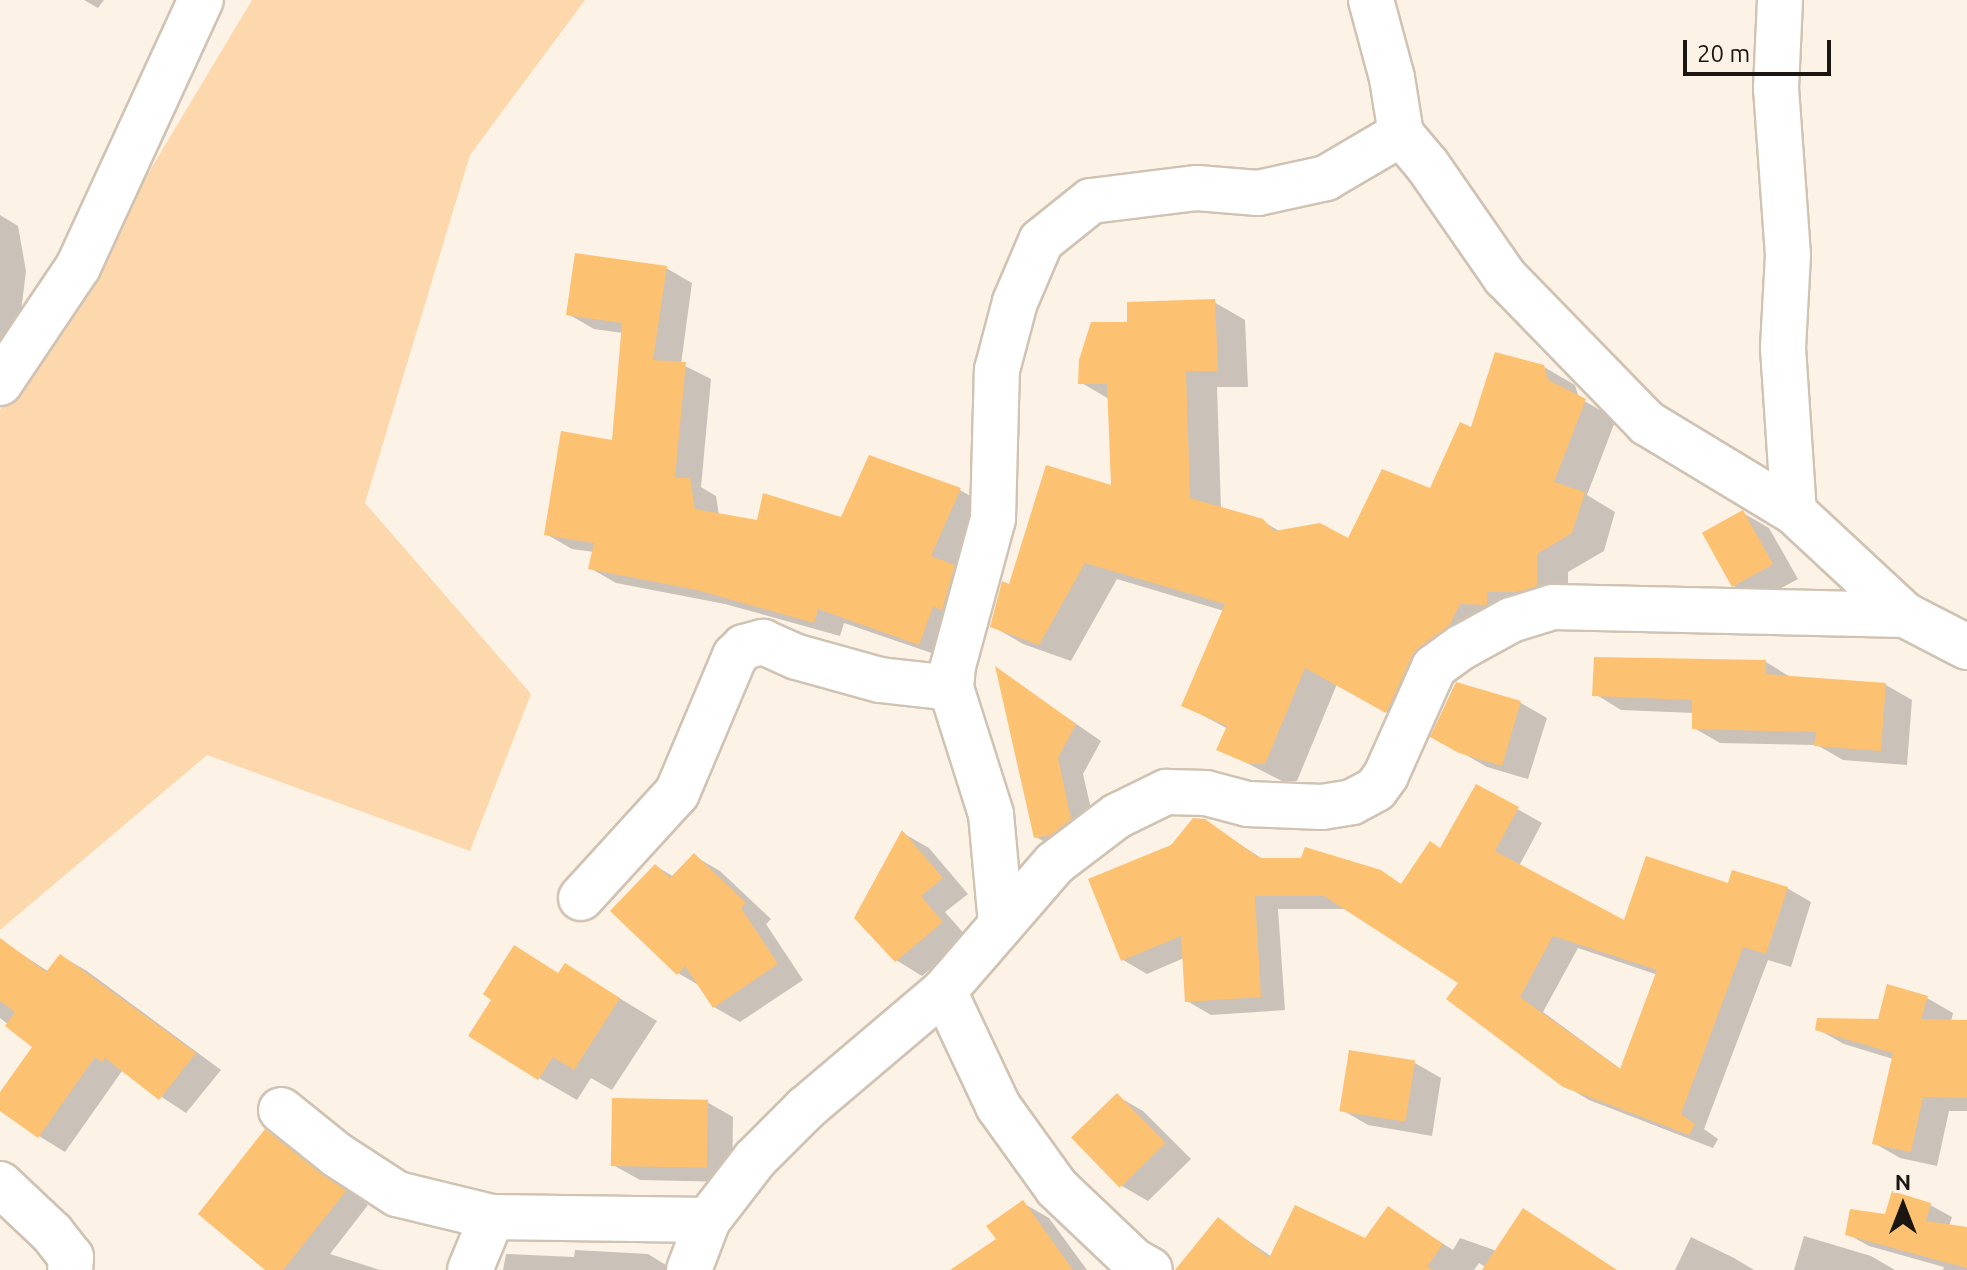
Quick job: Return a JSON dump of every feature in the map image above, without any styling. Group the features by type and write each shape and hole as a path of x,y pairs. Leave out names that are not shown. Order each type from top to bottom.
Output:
{"street":[{"path":"0,383 78,267 201,0"},
{"path":"1371,0 1392,78 1401,134 1428,166 1505,277 1647,423 1794,512 1905,615 1967,647"},
{"path":"1780,0 1776,88 1788,255 1783,348 1794,512"},
{"path":"1001,924 991,814 951,688 993,519 997,370 1015,302 1041,241 1091,201 1197,188 1258,193 1326,178 1401,134"},
{"path":"689,1270 708,1220 755,1159 806,1108 944,991 1055,863 1117,816 1166,792 1206,793 1248,804 1322,807 1352,802 1376,789 1398,753 1434,667 1462,647 1511,620 1553,607 1905,615"},
{"path":"581,898 677,793 735,656 744,647 763,642 797,657 880,680 951,688"},
{"path":"944,991 998,1106 1057,1188 1134,1261 1150,1270"},
{"path":"281,1110 337,1155 397,1194 492,1217 708,1220"},
{"path":"0,1184 52,1233 71,1257 70,1270"},
{"path":"470,1270 492,1217"}],"shaded area":[{"path":"252,0 585,0 470,155 365,503 531,694 470,851 207,755 0,930 0,410 128,207"}],"building":[{"path":"575,253 667,266 653,360 686,362 675,478 690,478 695,509 757,520 763,493 841,517 869,455 961,488 931,556 955,565 942,610 933,607 919,645 818,609 814,623 697,590 588,569 594,543 544,535 561,431 612,440 622,323 566,315"},
{"path":"1215,299 1218,371 1186,371 1190,498 1263,519 1274,531 1320,523 1348,538 1382,469 1430,488 1460,422 1471,427 1495,352 1544,365 1548,380 1586,399 1554,482 1585,492 1572,533 1537,554 1537,586 1517,592 1487,592 1487,605 1460,604 1449,626 1412,656 1386,713 1305,668 1265,764 1249,764 1216,750 1227,726 1181,706 1225,604 1085,563 1039,645 990,627 1002,581 1009,584 1046,465 1111,485 1107,384 1078,384 1079,360 1091,322 1127,322 1127,302"},
{"path":"1743,510 1773,564 1732,587 1702,533"},
{"path":"1594,657 1766,660 1766,674 1886,683 1881,751 1814,746 1816,732 1692,729 1692,700 1592,696"},
{"path":"995,666 1076,724 1058,758 1071,819 1051,835 1034,838"},
{"path":"1456,682 1521,701 1502,766 1459,753 1430,737"},
{"path":"1476,784 1519,807 1495,851 1624,920 1646,856 1728,883 1732,870 1788,887 1766,954 1743,947 1681,1114 1695,1124 1689,1135 1563,1087 1446,999 1458,983 1324,896 1255,896 1261,997 1185,1002 1181,936 1121,961 1088,879 1171,845 1193,818 1205,819 1259,858 1301,858 1305,847 1381,870 1401,884 1430,841 1440,848","holes":["1553,936 1657,970 1620,1069 1520,997"]},
{"path":"902,830 943,878 921,896 943,922 895,962 854,918"},
{"path":"694,853 746,903 741,908 778,964 713,1008 685,966 677,975 610,911 655,864 670,878"},
{"path":"0,938 46,972 60,954 196,1053 159,1100 105,1058 102,1062 95,1057 38,1138 0,1111 0,1092 32,1047 5,1026 15,1012 0,1001"},
{"path":"514,945 558,973 565,963 620,998 574,1070 553,1057 538,1080 468,1036 491,1000 483,994"},
{"path":"1887,984 1928,996 1921,1019 1967,1020 1967,1098 1923,1097 1911,1152 1872,1144 1893,1053 1815,1030 1817,1018 1878,1019"},
{"path":"1349,1050 1415,1060 1405,1122 1339,1111"},
{"path":"1117,1093 1166,1143 1120,1188 1071,1137"},
{"path":"612,1098 708,1100 707,1168 611,1166"},
{"path":"265,1129 346,1191 283,1270 265,1270 198,1214"},
{"path":"1892,1191 1931,1203 1926,1221 1967,1227 1967,1268 1845,1235 1850,1209 1885,1214"},
{"path":"1023,1200 1073,1270 950,1270 996,1239 986,1226"},
{"path":"1295,1205 1365,1238 1388,1206 1443,1244 1427,1267 1433,1270 1175,1270 1218,1217 1269,1258"},
{"path":"1523,1208 1617,1270 1482,1270"}]}
